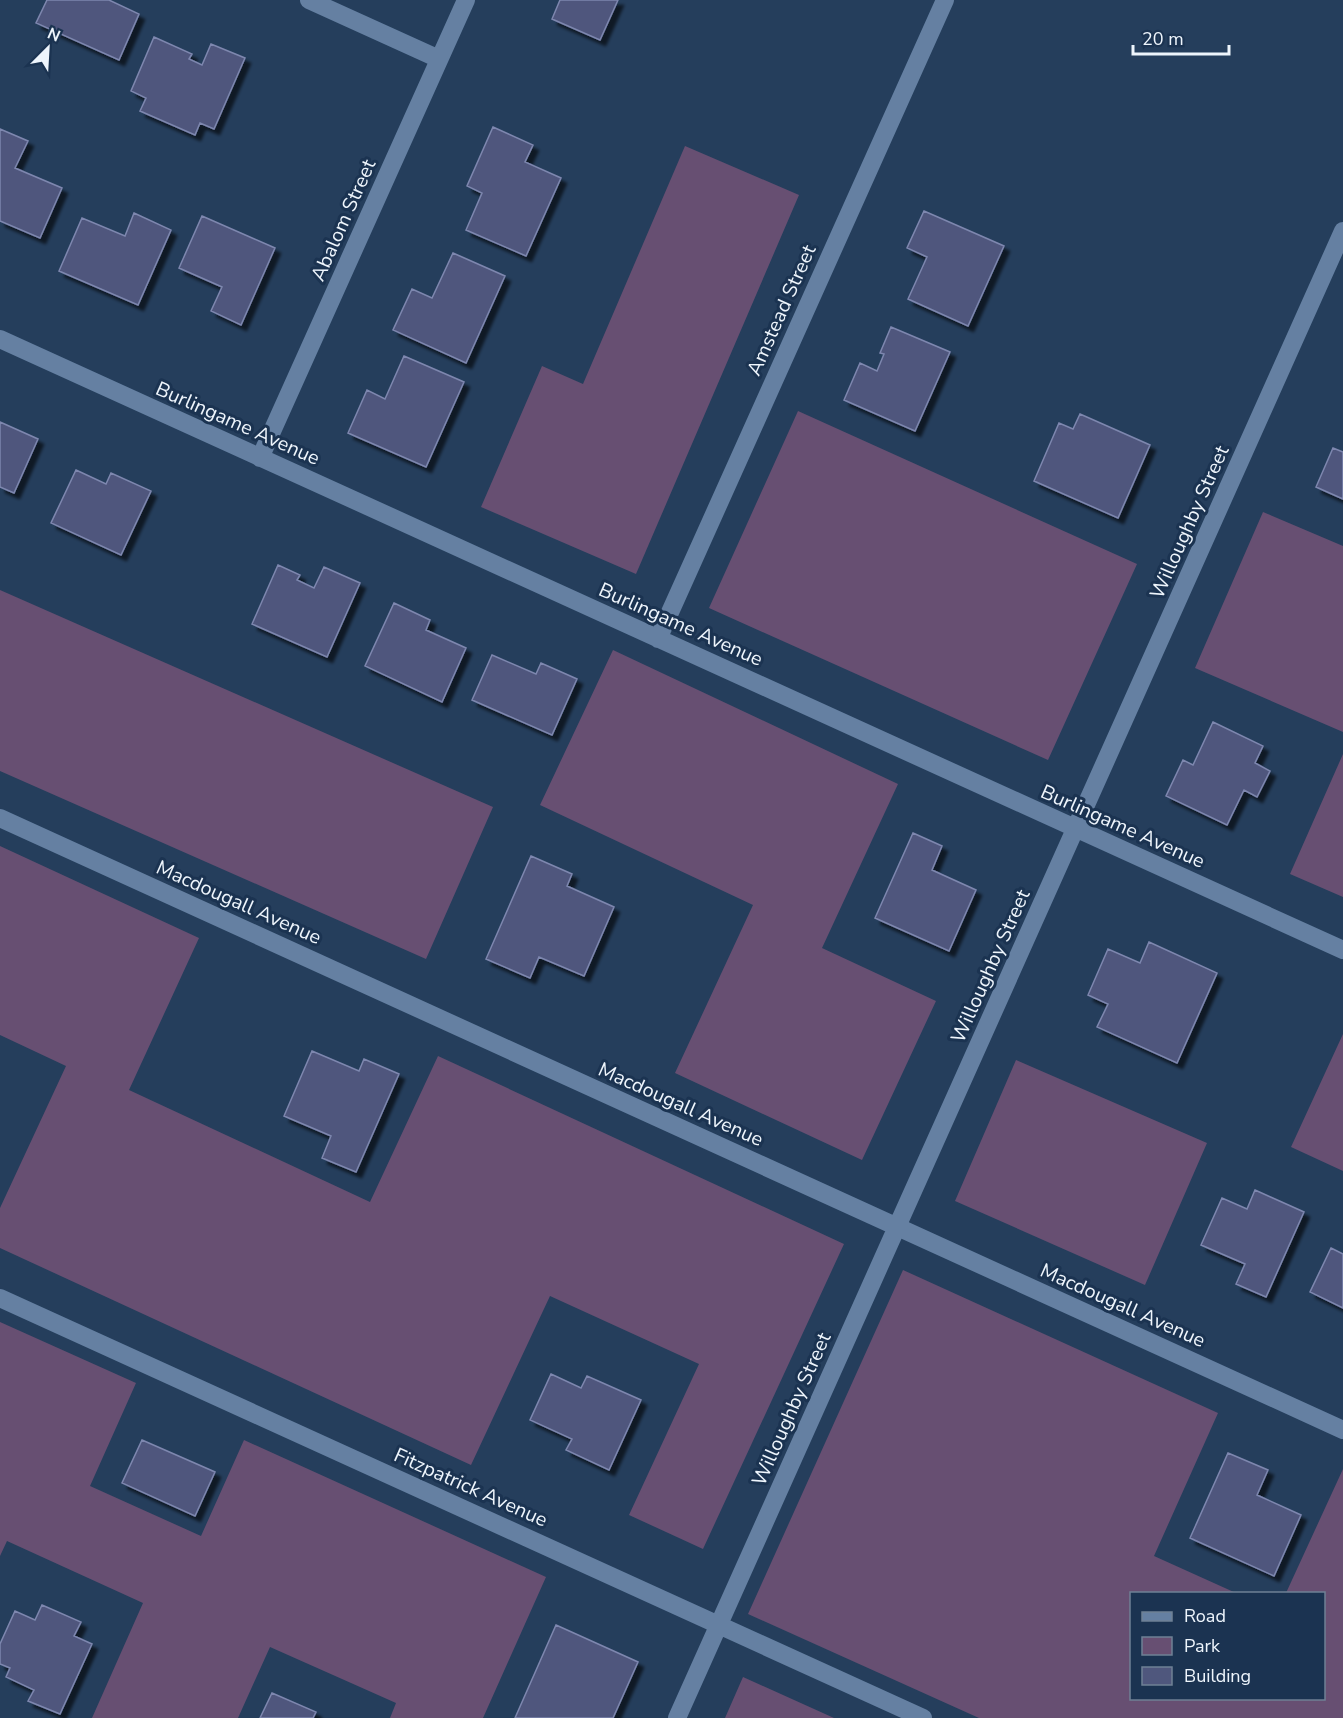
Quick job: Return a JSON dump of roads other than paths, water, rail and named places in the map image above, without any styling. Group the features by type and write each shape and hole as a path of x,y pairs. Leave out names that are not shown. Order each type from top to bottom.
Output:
{"street":[{"path":"309,0 439,59"},
{"name":"Abalom Street","path":"260,458 466,0"},
{"name":"Amstead Street","path":"658,639 945,0"},
{"name":"Willoughby Street","path":"677,1718 1343,231"},
{"name":"Burlingame Avenue","path":"0,339 1343,950"},
{"name":"Macdougall Avenue","path":"0,818 1343,1430"},
{"name":"Fitzpatrick Avenue","path":"0,1298 924,1718"}]}
